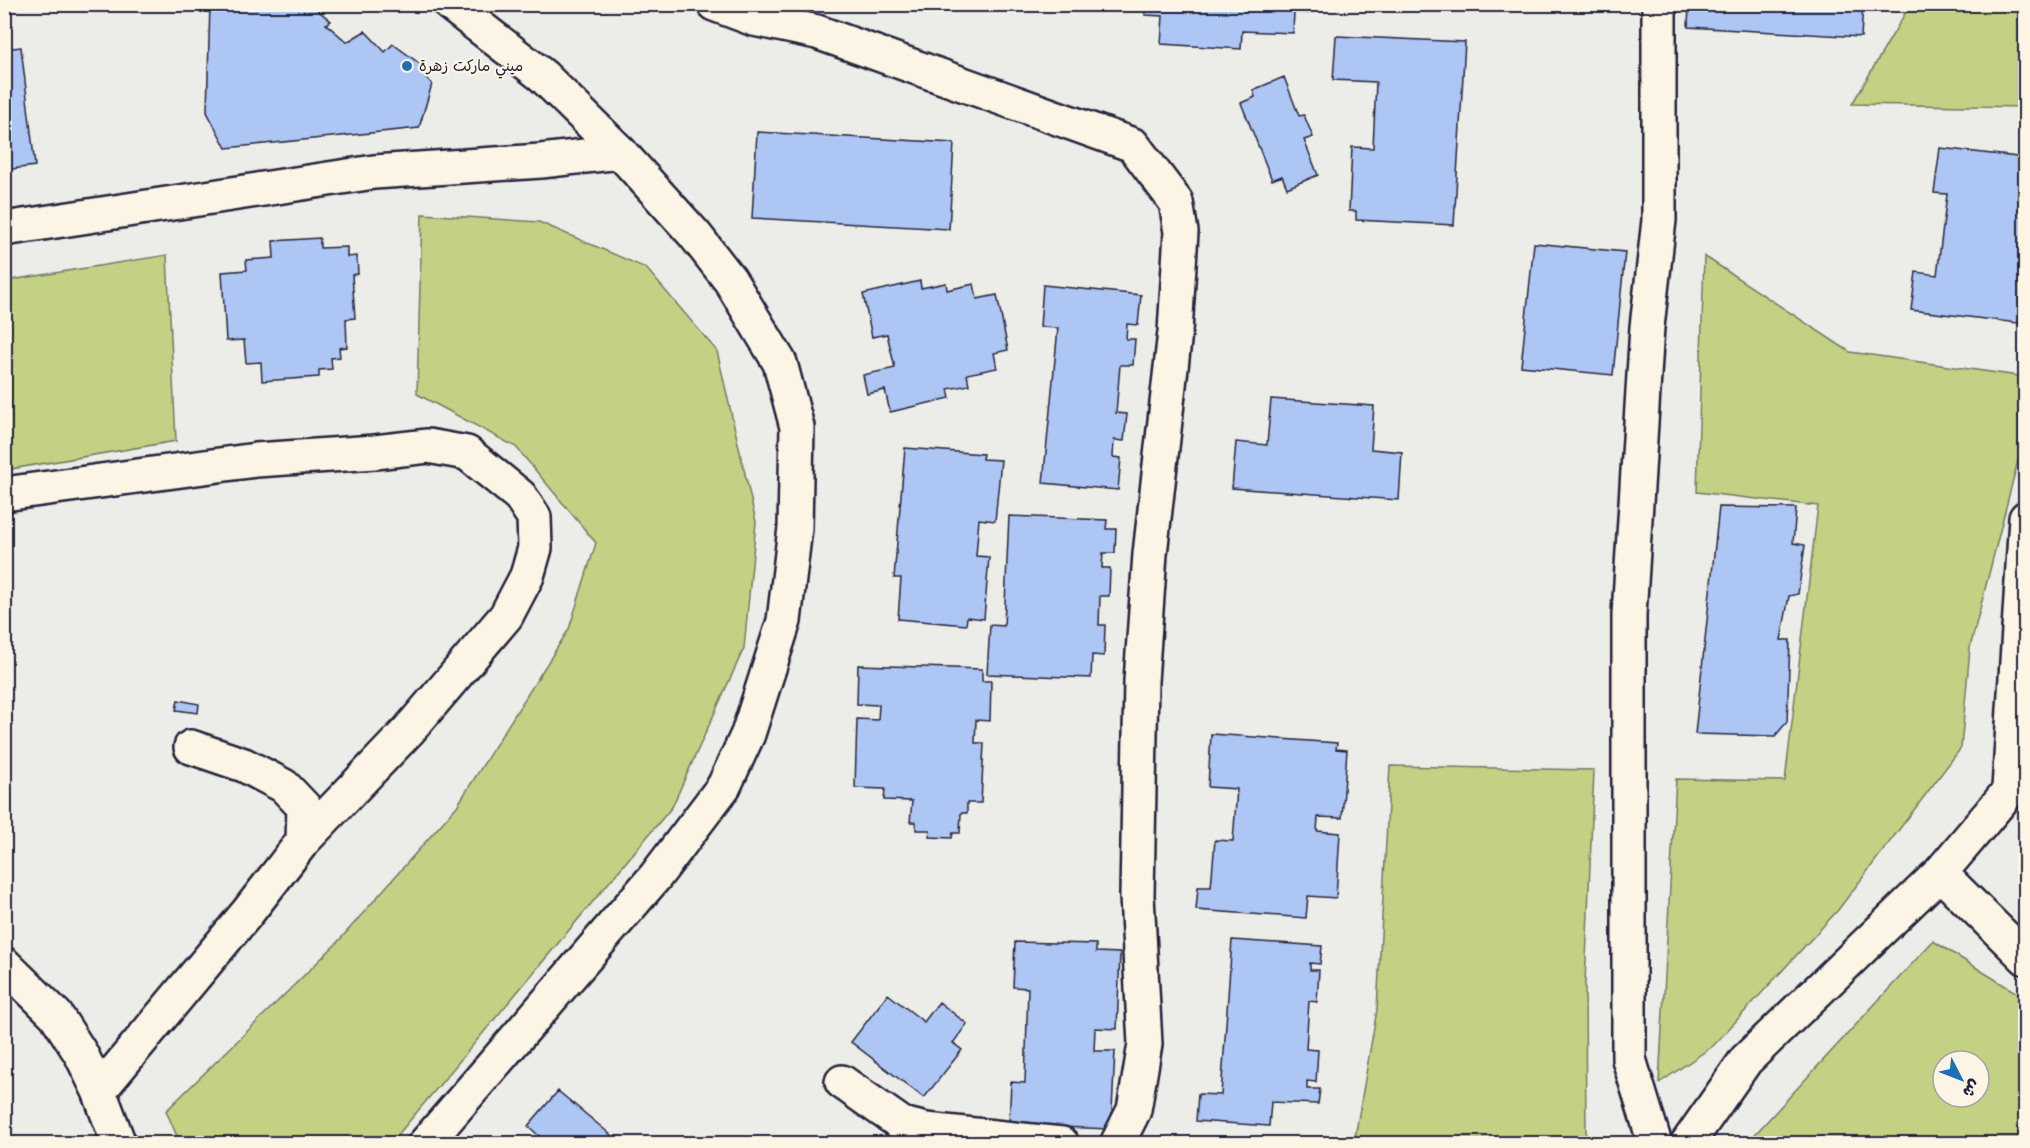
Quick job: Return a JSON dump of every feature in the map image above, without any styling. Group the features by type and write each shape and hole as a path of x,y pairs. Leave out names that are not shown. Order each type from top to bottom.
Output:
{"street":[{"path":"425,1143 655,878 724,786 748,734 784,621 795,528 797,427 780,363 730,280 695,235 620,152 543,76 450,4"},
{"path":"714,4 754,19 817,32 1133,145 1176,202 1181,232 1175,332 1150,554 1141,681 1137,896 1145,1044 1134,1110 1117,1143"},
{"path":"1655,1143 1629,1059 1629,651 1647,327 1659,220 1659,4"},
{"path":"4,229 374,172 541,161 620,152"},
{"path":"4,494 256,460 428,446 468,453 520,496 534,517 535,548 527,576 506,616 409,730 303,841 248,912 99,1091"},
{"path":"1687,1143 1746,1060 1940,873 2017,780 2025,518"},
{"path":"191,747 244,765 284,786 304,807 303,841"},
{"path":"1940,873 2025,958"},
{"path":"4,964 57,1015 81,1054 99,1091 119,1143"},
{"path":"842,1082 902,1124 926,1130 1062,1143"}],"green space":[{"path":"1910,5 2025,5 2025,107 1852,104"},
{"path":"422,214 539,222 646,268 717,351 756,522 744,648 672,807 391,1143 180,1143 166,1111 336,944 457,806 569,629 596,543 516,447 417,394"},
{"path":"167,255 176,441 5,470 5,281"},
{"path":"1704,256 1850,352 2025,377 2025,433 1970,648 1961,748 1838,910 1713,1046 1659,1083 1676,779 1785,781 1818,506 1697,492"},
{"path":"1390,766 1594,770 1585,983 1586,1143 1354,1143 1377,1010"},
{"path":"1933,941 2025,998 2025,1143 1747,1143"}],"building":[{"path":"210,4 310,4 331,21 326,24 347,42 365,31 385,52 393,44 427,69 425,76 432,84 419,128 226,148 207,112"},
{"path":"1145,4 1311,4 1310,13 1294,12 1293,33 1242,31 1241,49 1161,44 1163,16 1145,15"},
{"path":"1689,4 1863,4 1861,37 1688,27"},
{"path":"1336,36 1465,42 1454,225 1356,220 1356,211 1349,211 1352,147 1373,148 1376,82 1333,80"},
{"path":"21,47 35,166 4,170 4,49"},
{"path":"1284,77 1299,116 1304,115 1313,137 1304,140 1318,175 1287,188 1282,176 1272,180 1241,103 1255,97 1253,90"},
{"path":"757,132 954,143 949,229 752,218"},
{"path":"1940,148 2026,158 2026,324 1911,310 1916,272 1937,275 1947,194 1934,193"},
{"path":"320,238 320,248 347,247 347,257 357,256 358,274 352,275 355,318 346,319 347,347 339,348 340,357 331,358 332,369 319,370 319,377 262,381 261,362 246,363 244,340 226,341 222,272 247,270 246,260 274,258 273,241"},
{"path":"1534,243 1625,252 1613,375 1521,366"},
{"path":"920,281 921,288 946,283 947,290 974,284 977,299 997,295 1008,350 994,353 997,368 967,374 969,385 948,389 950,398 890,412 885,390 867,394 863,375 895,368 887,334 872,337 863,294"},
{"path":"1043,285 1141,295 1138,325 1127,324 1126,339 1135,339 1133,365 1120,365 1116,413 1127,414 1124,441 1114,440 1113,457 1121,458 1118,490 1043,483 1058,328 1040,327"},
{"path":"1271,399 1374,406 1371,449 1402,452 1399,500 1232,488 1236,442 1267,445"},
{"path":"905,448 983,454 982,459 1001,460 995,521 979,519 976,556 989,557 984,619 967,617 966,625 898,619 901,578 894,578"},
{"path":"1719,507 1796,508 1793,543 1805,545 1798,594 1789,596 1781,640 1790,640 1787,722 1775,736 1695,734"},
{"path":"1009,516 1107,520 1106,529 1116,529 1115,553 1103,553 1102,568 1110,568 1109,596 1100,596 1099,625 1105,625 1104,656 1092,655 1091,678 987,674 990,625 1004,626"},
{"path":"858,665 982,669 982,681 991,681 990,721 976,720 975,743 984,743 981,803 967,803 967,813 961,813 960,833 953,833 952,838 929,837 930,830 916,830 916,822 910,822 912,801 884,800 885,789 855,788 857,719 878,720 879,705 857,704"},
{"path":"178,700 199,704 198,713 176,710"},
{"path":"1211,734 1337,743 1336,749 1347,750 1342,818 1318,817 1317,831 1340,833 1336,898 1308,896 1306,918 1196,910 1198,887 1211,887 1215,840 1233,841 1237,789 1208,787"},
{"path":"1232,940 1322,946 1320,964 1310,963 1310,970 1319,970 1317,1002 1309,1001 1306,1049 1318,1050 1316,1082 1307,1081 1307,1089 1320,1089 1318,1104 1271,1102 1269,1126 1196,1121 1198,1094 1221,1095"},
{"path":"1015,942 1096,944 1096,952 1120,953 1117,1029 1095,1028 1094,1051 1115,1051 1111,1129 1009,1125 1011,1082 1025,1083 1028,988 1013,987"},
{"path":"888,994 924,1022 939,1002 967,1024 953,1043 962,1050 924,1098 851,1042"},
{"path":"558,1091 611,1135 606,1141 609,1144 548,1144 528,1126"}],"place":[{"name":"ميني ماركت زهرة","path":"407,66"}]}
